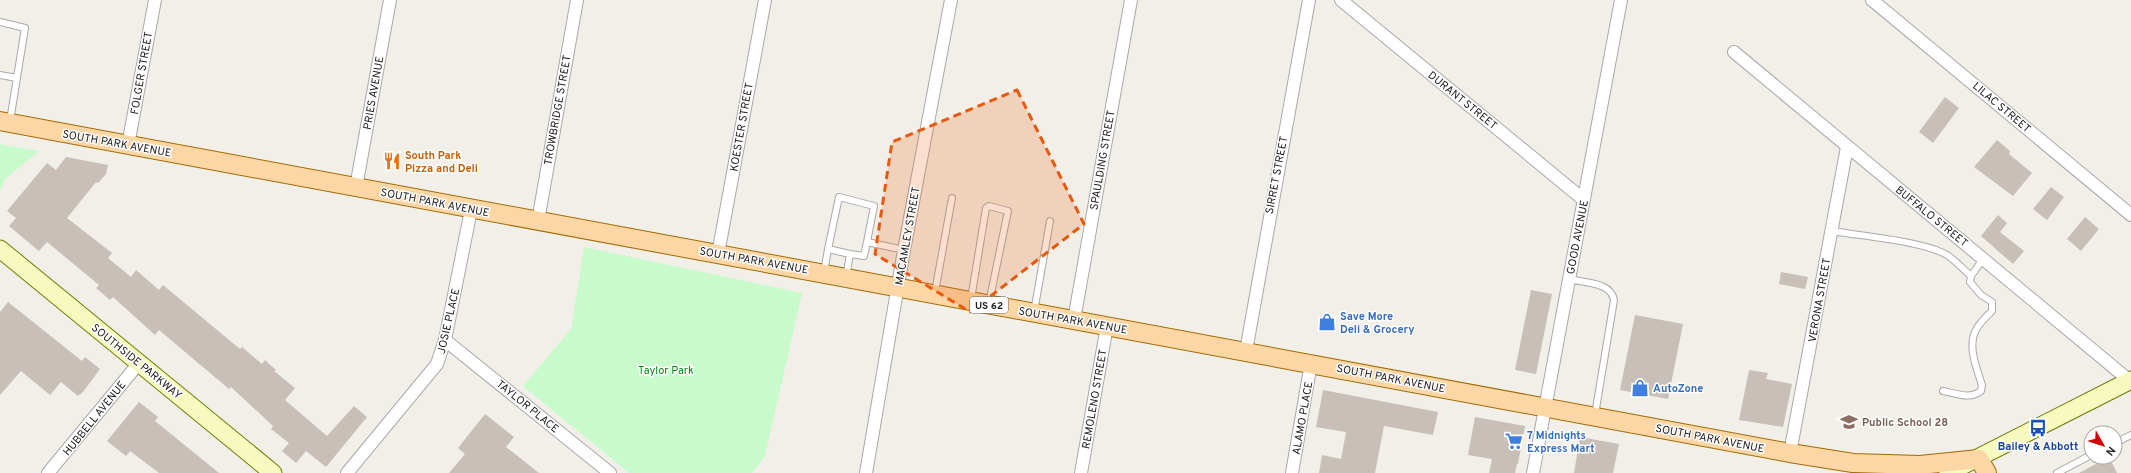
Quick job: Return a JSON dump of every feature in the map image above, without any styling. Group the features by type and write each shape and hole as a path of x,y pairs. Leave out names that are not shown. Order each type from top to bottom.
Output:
{"main road":[{"name":"SOUTH PARK AVENUE","path":"5,122 356,187 471,210 846,277 971,302 1246,351 1790,453 1853,463 1983,466"}],"street":[{"name":"FOLGER STREET","path":"128,145 154,0"},
{"name":"PRIES AVENUE","path":"356,187 390,0"},
{"name":"TROWBRIDGE STREET","path":"538,221 578,0"},
{"name":"KOESTER STREET","path":"718,254 765,0"},
{"name":"MACAMLEY STREET","path":"866,473 897,288 951,0"},
{"name":"SPAULDING STREET","path":"1074,320 1131,0"},
{"name":"SIRRET STREET","path":"1246,351 1309,0"},
{"name":"DURANT STREET","path":"1341,0 1354,4 1584,200"},
{"name":"GOOD AVENUE","path":"1534,473 1621,0"},
{"name":"LILAC STREET","path":"1872,0 2131,215"},
{"name":"BUFFALO STREET","path":"1734,52 2130,380"},
{"name":"VERONA STREET","path":"1790,453 1847,147"},
{"name":"JOSIE PLACE","path":"347,473 437,364 445,340 471,210"},
{"name":"SOUTHSIDE PARKWAY","path":"0,248 273,473"},
{"name":"REMOLENO STREET","path":"1081,473 1107,326"},
{"name":"TAYLOR PLACE","path":"445,340 610,473"},
{"name":"HUBBELL AVENUE","path":"48,473 139,363"},
{"name":"ALAMO PLACE","path":"1292,473 1311,363"},
{"name":"SOUTH PARK AVENUE","path":"1983,466 2130,380"},
{"path":"1948,473 1983,466"}],"lane":[{"path":"0,22 25,28 17,78 5,122"},
{"path":"0,75 17,78"},
{"path":"824,273 828,249 839,197 874,206 864,256 828,249"},
{"path":"935,295 952,198"},
{"path":"971,302 986,208 989,206 1008,211 988,305"},
{"path":"1034,313 1050,221"},
{"path":"1832,231 1914,244 1947,255 1971,276"},
{"path":"867,242 904,250"},
{"path":"846,277 850,254"},
{"path":"1943,391 1965,396 1975,395 1981,391 1982,385 1972,346 1973,336 1976,329 1992,311 1992,302 1981,294 1970,282 1971,276 1984,259"},
{"path":"1570,279 1608,288 1613,292 1614,300 1595,417"},
{"path":"2057,473 2083,459"}],"highlighted area":[{"path":"1017,90 1084,224 970,312 875,254 892,142"}],"green space":[{"path":"0,144 39,151 5,179 0,191"},
{"name":"Taylor Park","path":"584,247 802,293 765,456 752,473 629,473 523,386 571,329"}],"building":[{"path":"1945,97 1959,108 1933,143 1919,132"},
{"path":"1997,140 2010,151 2009,154 2032,173 2013,196 1974,167"},
{"path":"66,157 108,165 106,174 98,183 96,182 67,218 112,253 108,258 131,277 136,270 159,290 163,285 240,349 242,347 262,364 265,360 276,370 274,371 295,388 285,400 327,436 354,406 367,417 326,467 306,451 296,463 282,451 289,443 271,429 273,426 231,387 229,389 159,330 155,335 113,297 110,300 96,288 99,285 47,242 39,251 9,226 16,218 7,211 47,163 56,170"},
{"path":"2051,187 2064,197 2047,220 2033,209"},
{"path":"1998,215 2007,223 2000,232 2024,251 2013,264 1981,236"},
{"path":"2085,217 2099,229 2081,251 2067,239"},
{"path":"1781,272 1808,277 1805,289 1779,284"},
{"path":"1531,290 1552,294 1536,374 1515,370"},
{"path":"8,302 82,361 85,357 100,369 83,392 78,396 61,382 50,395 21,371 0,395 0,312"},
{"path":"1635,315 1683,324 1668,399 1620,390"},
{"path":"1749,370 1768,373 1766,379 1792,384 1783,427 1739,420"},
{"path":"1323,390 1438,412 1433,435 1384,426 1375,473 1319,473 1322,455 1341,459 1346,432 1316,427"},
{"path":"139,402 158,417 155,421 219,473 159,473 130,451 126,456 107,441"},
{"path":"485,414 514,437 506,447 539,473 449,473 465,454 458,448"},
{"path":"1475,417 1525,426 1515,473 1489,473 1492,459 1468,455"},
{"path":"1580,437 1619,444 1613,473 1574,473"},
{"path":"2094,465 2113,465 2117,473 2079,473"}],"place":[{"name":"South Park Pizza and Deli","path":"392,161"},
{"name":"Save More Deli & Grocery","path":"1327,322"},
{"name":"AutoZone","path":"1640,388"},
{"name":"Public School 28","path":"1849,422"},
{"name":"Bailey & Abbott","path":"2038,428"},
{"name":"7 Midnights Express Mart","path":"1514,441"}]}
